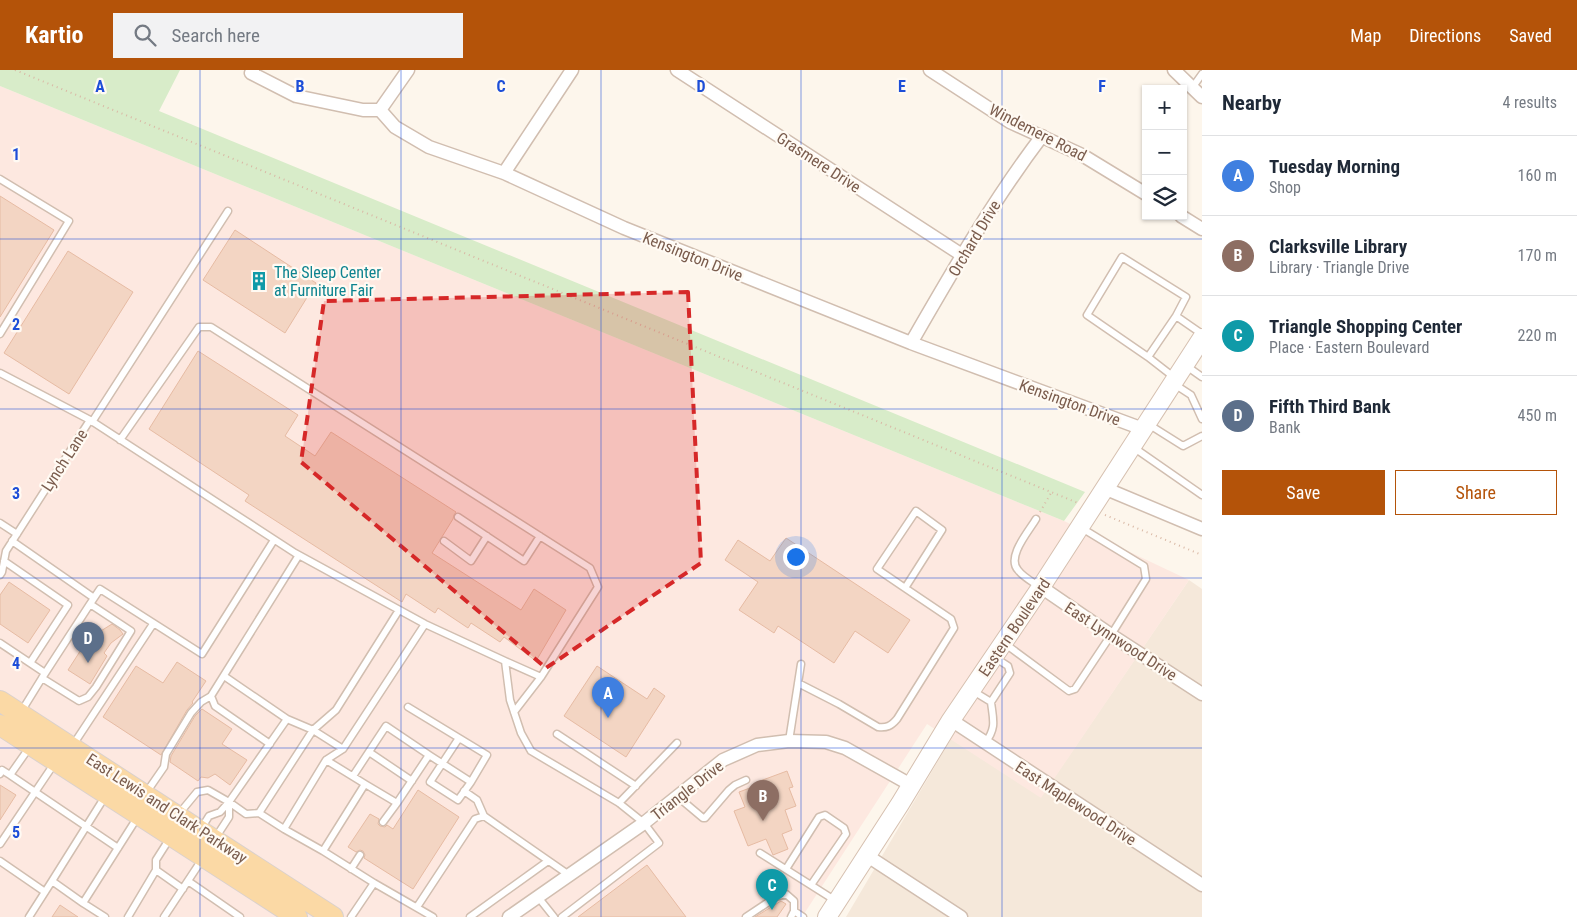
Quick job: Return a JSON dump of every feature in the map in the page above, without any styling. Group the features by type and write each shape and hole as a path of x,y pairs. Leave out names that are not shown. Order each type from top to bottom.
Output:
{"main road":[{"name":"Eastern Boulevard","path":"827,917 951,720 1041,588 1201,341"},
{"name":"East Lewis and Clark Parkway","path":"0,701 178,816 207,844 286,912"},
{"name":"East Lewis and Clark Parkway","path":"0,725 172,836 207,844 333,917"}],"street":[{"path":"252,72 296,96 362,110 380,110 408,70"},
{"path":"504,173 572,70"},
{"name":"Grasmere Drive","path":"677,70 962,255"},
{"name":"Windemere Road","path":"930,70 1010,122 1082,155 1142,192"},
{"path":"1174,70 1197,92"},
{"name":"Kensington Drive","path":"380,110 395,127 429,147 504,173 624,228 911,343 1145,426"},
{"name":"Orchard Drive","path":"911,343 962,255 1014,172 1042,136"},
{"path":"1187,220 1202,229"},
{"path":"1104,488 1202,529"},
{"name":"East Lynnwood Drive","path":"1041,588 1111,636 1202,694"},
{"name":"East Maplewood Drive","path":"951,720 1202,885"},
{"name":"Triangle Drive","path":"510,917 644,824 723,760 757,744 789,740 826,742 845,748 911,785"},
{"path":"866,855 961,917"}],"lane":[{"path":"1197,92 1202,74"},
{"path":"0,179 69,222 0,334"},
{"name":"Lynch Lane","path":"0,575 2,572 3,555 228,211"},
{"path":"1148,358 1176,316 1186,297 1122,257 1087,315 1148,358 1178,376 1191,395 1202,419"},
{"path":"1176,316 1201,341"},
{"path":"120,440 199,326 211,327 590,568 598,587 541,677 514,712"},
{"path":"0,373 91,421 299,555 425,624 541,677"},
{"path":"1178,376 1201,375"},
{"path":"1145,426 1183,446 1202,436"},
{"path":"1132,446 1202,495"},
{"path":"798,683 878,727 892,726 954,628 951,619 904,588 877,569 916,512 942,530 904,588"},
{"path":"458,517 524,561 540,536"},
{"path":"1036,519 1014,556 1013,563 1017,570 1041,588"},
{"path":"0,523 17,534"},
{"path":"998,650 1069,691 1075,689 1111,636 1146,579 1144,566 1080,527"},
{"path":"444,541 471,561 487,536"},
{"path":"20,714 100,589 202,654 274,540"},
{"path":"12,542 94,598"},
{"path":"3,555 68,605 30,663"},
{"path":"145,794 164,767 166,754 191,713 211,696 299,555"},
{"path":"0,643 30,663 79,701 88,697 96,687 131,631 90,604"},
{"path":"259,813 313,730 336,710 399,610"},
{"path":"72,746 153,624"},
{"path":"284,829 326,760 343,749 425,624"},
{"path":"985,743 992,735 994,725 991,702 1010,673 998,650"},
{"path":"505,662 510,700 521,733 530,750 619,803 644,824 658,843 562,917"},
{"path":"789,740 801,664"},
{"path":"224,676 287,719 313,730 343,749"},
{"path":"971,690 991,702"},
{"path":"211,696 215,706 270,744"},
{"path":"408,707 459,738 486,755 471,782 458,800 430,782 459,738"},
{"path":"207,844 209,816 220,812 229,802 287,719"},
{"path":"353,776 386,726 471,782"},
{"path":"557,734 636,786"},
{"path":"619,803 677,743"},
{"path":"10,775 31,745"},
{"path":"369,752 412,781"},
{"path":"383,822 430,755"},
{"path":"326,760 397,803"},
{"path":"0,844 56,761"},
{"path":"0,774 2,770 118,848"},
{"path":"678,797 705,818 735,784 746,780"},
{"path":"323,851 365,784"},
{"path":"178,816 197,792 208,790 246,814 259,813 433,917"},
{"path":"464,791 477,800 484,816 569,875"},
{"path":"29,917 107,794"},
{"path":"164,917 188,881 207,844 229,817 229,802"},
{"path":"83,903 139,815"},
{"path":"786,869 819,818 825,815 844,828 846,834 811,885"},
{"path":"417,907 475,819 484,816"},
{"path":"128,917 156,870 156,860 172,836"},
{"path":"760,853 837,902"},
{"path":"351,869 360,855"},
{"path":"0,861 44,892"},
{"path":"470,917 548,861"},
{"path":"156,870 183,889"},
{"path":"52,881 105,917"},
{"path":"188,881 240,917"},
{"path":"351,917 374,883"},
{"path":"746,917 776,896 786,894 794,901 792,914 803,917"},
{"path":"538,897 554,917"}],"path":[{"path":"15,70 1081,504"},
{"path":"1036,519 1051,493"},
{"path":"1103,514 1202,555"}],"highlighted area":[{"path":"688,292 701,563 546,668 301,462 324,301"}],"shaded area":[{"path":"0,86 1064,521 1189,580 1041,798 927,724 802,917 0,917"},
{"path":"1189,580 1202,589 1202,917 846,917 951,739 1041,797"}],"green space":[{"path":"0,70 180,70 159,111 1085,492 1064,521 0,86"}],"building":[{"path":"0,196 54,230 0,317"},
{"name":"The Sleep Center at Furniture Fair","path":"235,230 316,283 285,333 203,280"},
{"path":"68,251 133,292 69,394 4,353"},
{"path":"198,351 298,415 285,436 315,456 331,432 456,512 432,553 521,610 534,589 566,610 536,661 504,637 500,642 471,623 468,628 438,608 435,613 406,594 402,602 245,501 249,495 149,429"},
{"path":"786,538 910,620 888,653 855,631 834,663 778,626 774,633 739,610 758,582 725,560 738,540 770,561"},
{"path":"9,582 50,610 28,643 0,624 0,595"},
{"path":"112,624 123,634 111,643 104,653 107,656 90,684 68,670 86,642 89,644 96,634"},
{"path":"177,662 206,681 161,755 103,717 136,666 163,683"},
{"path":"597,666 647,699 654,688 665,696 626,757 564,716"},
{"path":"202,709 232,729 222,744 247,760 230,785 215,774 208,778 201,777 198,781 170,762 171,756 195,716"},
{"path":"787,771 793,787 789,788 796,806 785,810 792,830 782,834 788,849 773,855 766,839 748,846 734,811 745,807 739,792 761,784 760,781"},
{"path":"0,785 16,795 0,820"},
{"path":"418,790 459,817 413,889 364,858 363,851 356,852 348,847 370,814 379,819 378,824 380,826 385,827 387,825 393,829"},
{"path":"647,865 686,917 578,917"},
{"path":"781,901 786,904 777,917 755,917"},
{"path":"60,905 78,917 52,917"}],"place":[{"name":"The Sleep Center at Furniture Fair","path":"259,281"},
{"name":"Fifth Third Bank","path":"88,663"},
{"name":"Tuesday Morning","path":"608,718"},
{"name":"Clarksville Library","path":"763,821"},
{"name":"Triangle Shopping Center","path":"772,910"}]}
